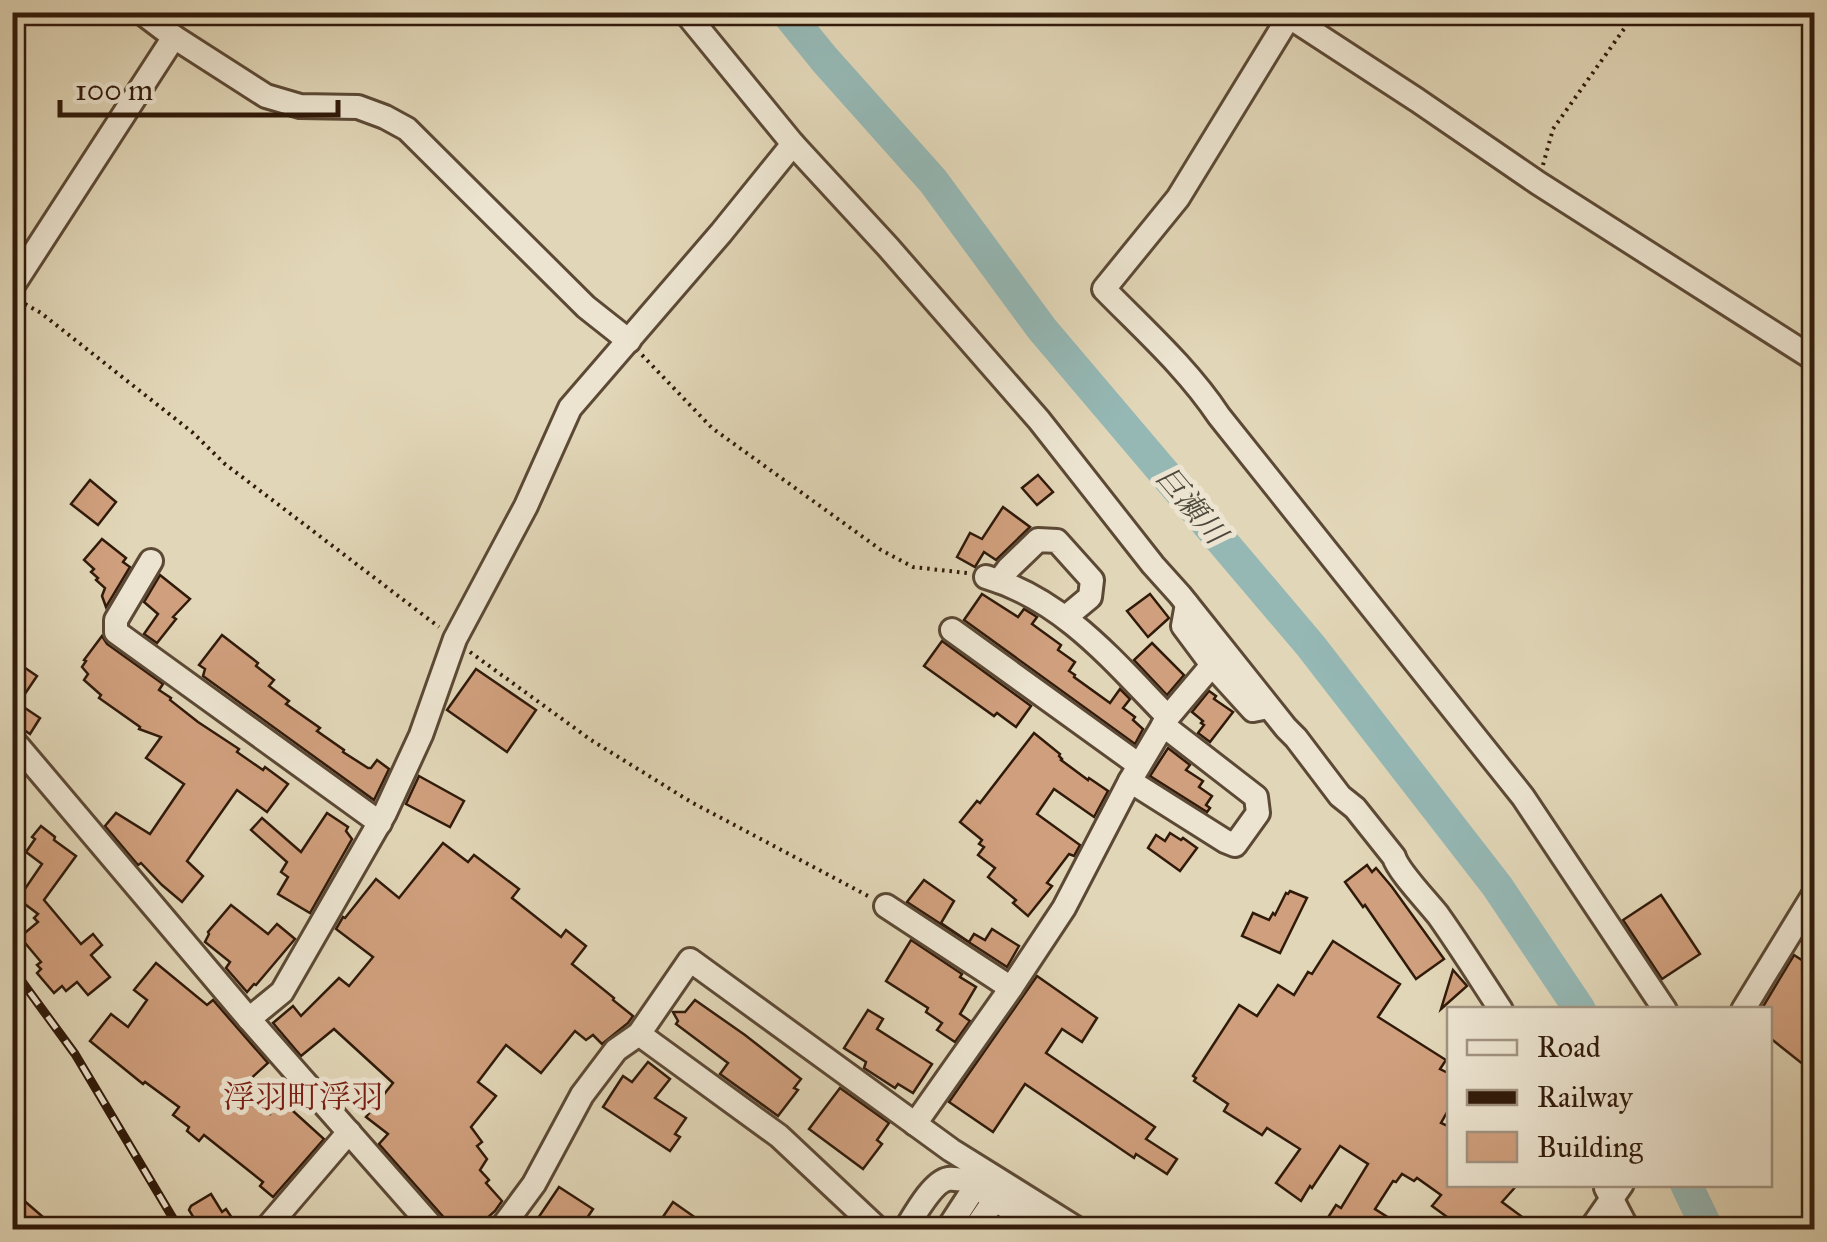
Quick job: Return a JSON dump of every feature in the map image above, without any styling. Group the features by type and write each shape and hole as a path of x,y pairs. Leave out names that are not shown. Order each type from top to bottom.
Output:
{"street":[{"path":"140,12 266,96 300,106 358,107 408,129 586,306 629,342"},
{"path":"685,12 793,144 1039,420 1153,566 1394,857 1438,915 1498,1007"},
{"path":"1663,1007 1523,797 1206,396 1104,289 1178,198 1252,75 1269,54 1288,14 1538,183 1814,360"},
{"path":"12,287 174,37"},
{"path":"249,1019 282,992 380,822 421,735 454,639 526,506 570,408 793,144"},
{"path":"993,579 1038,540 1057,541 1092,580 1090,597 1066,617"},
{"path":"151,561 116,620 116,632 380,822"},
{"path":"952,630 1134,773 1235,845 1258,813 1256,797 1166,722 1075,623 1012,585 993,579"},
{"path":"1187,604 1183,626 1212,665 1252,710 1269,707"},
{"path":"915,1124 1064,908 1134,773 1166,722 1212,665"},
{"path":"12,738 249,1019 435,1230"},
{"path":"1744,1007 1814,894"},
{"path":"886,906 1011,988"},
{"path":"500,1230 534,1184 582,1095 616,1050 639,1034 690,960 951,1150 1079,1230"},
{"path":"639,1034 779,1136 880,1230"},
{"path":"273,1227 349,1132"},
{"path":"905,1230 931,1190 950,1178 964,1180 1042,1230"},
{"path":"1590,1230 1613,1189"},
{"path":"1613,1189 1628,1230"},
{"path":"945,1222 985,1193"},
{"path":"974,1230 985,1193"}],"path":[{"path":"1538,183 1554,129 1636,12"},
{"path":"12,297 41,313 192,432 225,464 590,740 691,802 886,906"},
{"path":"629,342 712,428 881,550 913,567 961,571 993,579"}],"building":[{"path":"1038,475 1053,492 1037,505 1022,488"},
{"path":"90,480 116,502 98,525 71,504"},
{"path":"1003,507 1030,527 996,560 984,552 975,567 957,557 970,533 982,539"},
{"path":"102,539 126,558 123,562 130,567 106,607 102,596 105,588 84,560"},
{"path":"160,575 190,599 157,643 144,634 158,614 144,602"},
{"path":"982,594 1018,617 1024,609 1037,617 1032,624 1061,645 1058,650 1075,662 1069,671 1074,677 1110,703 1120,689 1130,699 1123,708 1143,729 1135,744 964,620"},
{"path":"1150,594 1169,618 1148,637 1127,611"},
{"path":"222,635 274,680 269,686 289,701 286,704 320,728 317,731 343,752 368,768 377,760 389,769 374,800 203,676 205,669 199,665"},
{"path":"102,636 107,644 163,684 159,690 170,700 239,749 237,752 288,784 267,812 237,790 187,861 203,876 182,902 141,863 138,865 105,826 116,813 150,834 184,784 146,758 161,737 139,729 99,698 101,695 84,680 88,674 82,667 84,660"},
{"path":"942,641 1031,706 1016,727 924,666"},
{"path":"1152,643 1184,675 1167,695 1134,660"},
{"path":"12,659 37,676 12,713"},
{"path":"476,669 536,710 507,752 447,710"},
{"path":"1209,691 1233,712 1210,742 1198,733 1203,721 1192,712"},
{"path":"22,706 40,718 30,734 12,722"},
{"path":"1034,733 1060,754 1061,760 1108,791 1094,817 1054,789 1037,814 1080,845 1047,883 1052,886 1028,916 1013,903 1016,900 988,877 995,868 978,855 984,847 979,844 982,840 960,822 977,801 980,803"},
{"path":"1168,748 1190,765 1186,770 1203,781 1199,787 1212,796 1206,805 1210,808 1207,812 1150,776"},
{"path":"419,776 464,801 450,827 406,804"},
{"path":"327,813 348,827 346,831 352,839 310,913 278,894 288,877 281,872 287,862 251,830 262,818 301,852"},
{"path":"41,826 76,856 44,900 81,944 93,934 102,945 91,955 110,977 88,995 77,982 66,991 62,986 54,993 37,973 41,962 20,937 38,922 34,918 38,914 18,899 42,864 26,852"},
{"path":"1170,833 1197,848 1180,871 1148,848 1156,835 1165,841"},
{"path":"443,843 468,862 474,855 519,889 512,898 561,937 566,930 586,946 572,964 633,1016 602,1044 593,1035 586,1040 575,1031 541,1073 506,1045 478,1082 496,1096 471,1127 482,1142 477,1146 487,1159 480,1170 502,1201 474,1230 450,1230 446,1220 379,1144 388,1134 366,1117 393,1083 334,1029 301,1056 273,1023 293,1006 301,1016 339,978 349,986 373,957 336,929 343,917 376,879 399,898"},
{"path":"1367,865 1372,872 1376,868 1392,887 1444,959 1416,979 1345,882"},
{"path":"924,880 954,901 941,923 969,942 974,934 985,940 992,929 1019,946 1007,967 907,902"},
{"path":"1290,891 1307,898 1280,953 1242,936 1253,913 1269,920"},
{"path":"1661,895 1700,954 1662,979 1623,920"},
{"path":"231,905 268,934 277,924 295,939 247,992 226,968 230,962 205,942 208,932"},
{"path":"911,940 976,987 960,1014 970,1021 955,1042 937,1030 942,1023 926,1012 928,1008 886,981"},
{"path":"1333,941 1400,984 1378,1017 1446,1060 1440,1069 1447,1072 1447,1112 1441,1123 1447,1126 1447,1187 1515,1187 1502,1202 1540,1230 1465,1230 1432,1206 1441,1195 1417,1178 1414,1181 1402,1174 1375,1209 1408,1230 1320,1230 1336,1205 1341,1208 1368,1164 1340,1146 1301,1201 1276,1183 1300,1149 1267,1128 1262,1135 1224,1111 1228,1104 1194,1081 1193,1076 1239,1005 1257,1016 1278,985 1294,995 1308,972 1312,974"},
{"path":"1794,955 1814,968 1814,1073 1772,1040 1772,1007 1763,1007"},
{"path":"156,963 207,1005 213,1000 268,1063 247,1082 243,1092 270,1114 285,1095 297,1105 293,1111 324,1139 273,1197 260,1186 263,1182 204,1135 199,1141 187,1131 189,1127 173,1115 179,1107 90,1041 111,1014 128,1027 147,1000 134,990"},
{"path":"1453,970 1467,986 1441,1009"},
{"path":"1037,976 1097,1018 1082,1042 1062,1029 1046,1053 1155,1127 1146,1139 1177,1159 1167,1174 1136,1154 1134,1158 1025,1084 993,1132 949,1102"},
{"path":"695,1000 801,1079 794,1088 798,1090 778,1116 720,1074 728,1063 676,1024 673,1012 685,1012"},
{"path":"868,1010 883,1019 877,1029 932,1064 913,1093 898,1084 895,1088 864,1068 866,1062 844,1048"},
{"path":"648,1062 670,1079 655,1098 686,1118 670,1151 603,1107 623,1076 632,1082"},
{"path":"840,1088 889,1123 877,1140 882,1144 863,1169 809,1129"},
{"path":"559,1187 593,1209 579,1230 530,1230"},
{"path":"211,1194 222,1212 226,1209 236,1224 227,1230 201,1230 189,1210"},
{"path":"21,1198 58,1230 12,1230 12,1208"},
{"path":"673,1202 713,1230 654,1230"}],"waterway":[{"name":"巨瀬川","path":"786,12 933,181 1042,329 1310,645 1497,886 1578,1007"},
{"name":"巨瀬川","path":"1687,1187 1708,1230"}],"railway":[{"path":"12,968 75,1054 180,1230"}],"district":[{"name":"浮羽町浮羽","path":"303,1097"}]}
